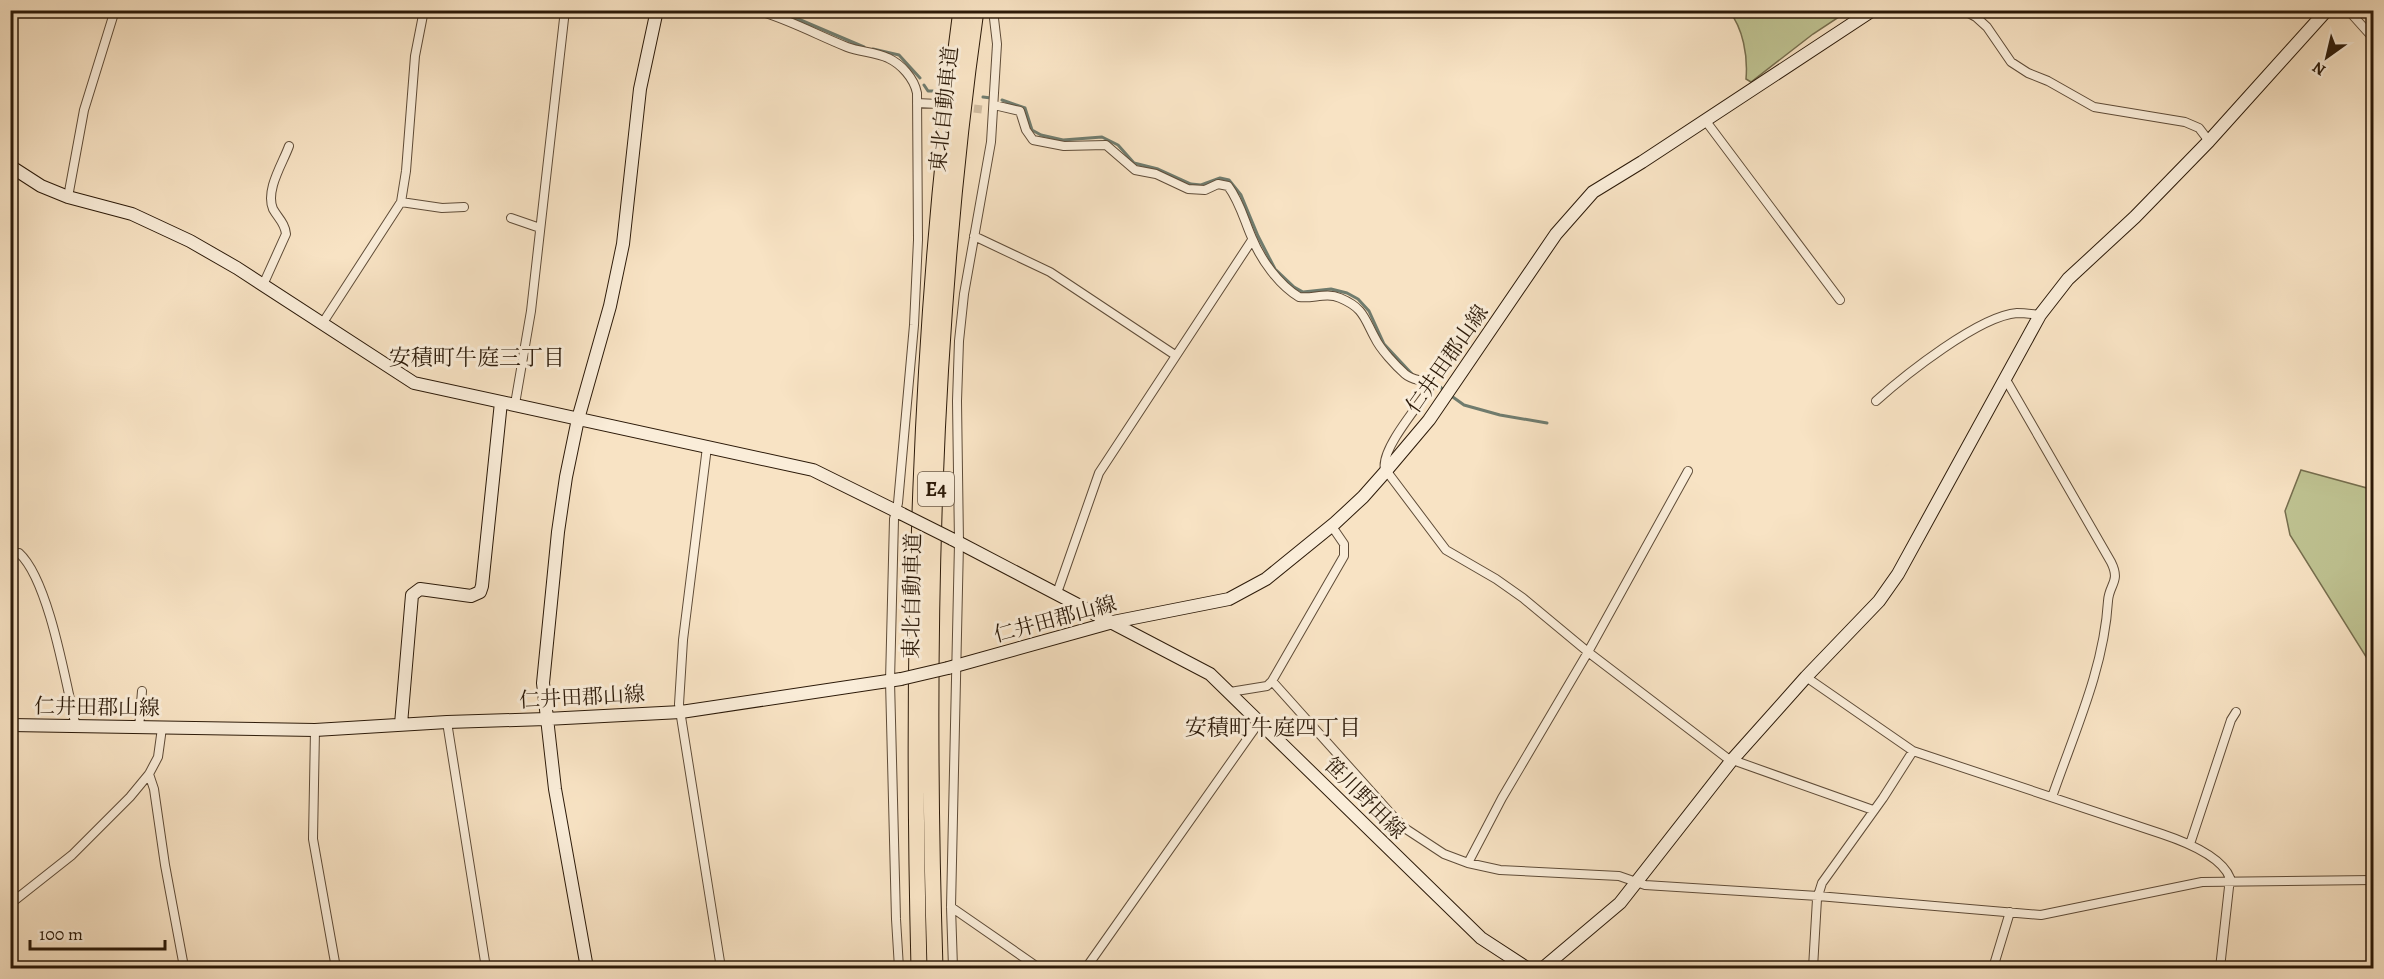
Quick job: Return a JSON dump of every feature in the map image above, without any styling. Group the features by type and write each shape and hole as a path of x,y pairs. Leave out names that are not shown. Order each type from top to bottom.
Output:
{"highway":[{"name":"東北自動車道","path":"919,969 916,692 921,479 934,265 950,92 961,10"},
{"name":"東北自動車道","path":"935,969 931,747 932,589 950,256 965,93 976,10"}],"street":[{"path":"68,197 84,110 115,10"},
{"path":"322,324 401,202 406,171 415,56 424,10"},
{"path":"515,404 531,311 565,10"},
{"path":"587,969 555,789 543,683 558,532 566,477 578,419 610,306 623,244 640,89 657,10"},
{"path":"756,10 783,18 849,48 890,59 911,79 916,88 918,240 914,325 899,512 896,680 896,919 899,969"},
{"path":"953,969 952,667 959,341 964,294 991,142 990,109 997,44 993,10"},
{"name":"仁井田郡山線","path":"10,725 315,730 681,712 896,680 952,667 1113,622 1218,602 1240,594 1266,579 1331,525 1363,497 1386,471 1429,420 1565,222 1593,192 1873,10"},
{"path":"1963,10 1987,27 2010,62 2028,74 2048,81 2094,107 2185,122 2199,128 2209,141"},
{"path":"1544,969 1620,903 1732,760 1806,676 1879,601 1898,574 2040,315 2068,279 2135,217 2209,141 2327,10"},
{"path":"2348,10 2373,39"},
{"path":"917,103 938,104"},
{"path":"990,109 1020,111 1026,130 1033,140 1064,146 1106,145 1135,170 1150,172 1188,189 1205,190 1218,184 1226,185 1239,205 1252,240 1272,274 1291,291 1305,298 1338,297 1357,308 1369,322 1380,346 1403,373 1414,380 1430,384 1429,390 1386,455 1383,464 1446,550 1523,598 1588,652 1732,760 1873,810"},
{"path":"1705,120 1840,300"},
{"path":"263,285 285,234 285,226 272,205 272,195 289,146"},
{"name":"笹川野田線","path":"10,166 41,186 68,197 132,214 159,225 263,285 414,383 813,470 1113,622 1210,674 1481,938 1527,969"},
{"path":"401,202 442,208 464,207"},
{"path":"511,218 540,228"},
{"path":"974,236 1050,272 1175,355"},
{"path":"1057,593 1099,473 1252,240"},
{"path":"1876,401 1930,358 1997,318 2016,313 2040,315"},
{"path":"2005,378 2113,566 2115,576 2108,601 2101,653 2052,797"},
{"path":"401,724 412,595 420,589 471,596 480,592 482,586 501,402"},
{"path":"707,447 683,640 679,704 721,969"},
{"path":"1468,863 1502,798 1588,652 1688,471"},
{"path":"1230,692 1267,686 1272,681 1344,556 1344,544 1331,525"},
{"path":"10,553 19,552 23,556 42,590 76,727"},
{"path":"1806,676 1913,751 2190,844 2223,867 2229,873 2230,880 2220,969"},
{"path":"1272,681 1402,825 1444,854 1468,863 1500,870 1619,876 1645,885 2046,914 2202,882 2373,880"},
{"path":"139,728 142,691"},
{"path":"2190,844 2231,720 2236,712"},
{"path":"1086,969 1260,721"},
{"path":"447,722 486,969"},
{"path":"10,904 39,883 96,832 149,774 158,758 162,728"},
{"path":"315,730 313,839 336,969"},
{"path":"1813,969 1818,896 1822,883 1913,751"},
{"path":"149,774 153,783 184,967"},
{"path":"951,907 1039,969"},
{"path":"1993,969 2010,912"}],"green space":[{"path":"1729,11 1848,11 1813,34 1751,82 1746,79 1745,52 1741,34"},
{"path":"2301,470 2367,488 2373,472 2373,668 2290,535 2285,511"}],"waterway":[{"path":"777,10 864,47"},
{"path":"873,49 899,55 920,78"},
{"path":"924,85 928,91 933,91"},
{"path":"983,97 991,98"},
{"path":"1002,100 1025,108 1032,130 1041,135 1063,140 1102,137 1118,145 1134,163 1158,169 1191,184 1201,185 1220,178 1229,180 1241,195 1275,269 1294,287 1303,292 1331,289 1347,293 1358,299 1369,311 1384,344 1412,374"},
{"path":"1421,378 1428,377 1445,391"},
{"path":"1450,395 1464,405 1500,415 1547,423"}],"tunnel":[{"path":"962,107 985,110"}],"district":[{"name":"安積町牛庭三丁目","path":"477,357"},
{"name":"安積町牛庭四丁目","path":"1273,727"}]}
